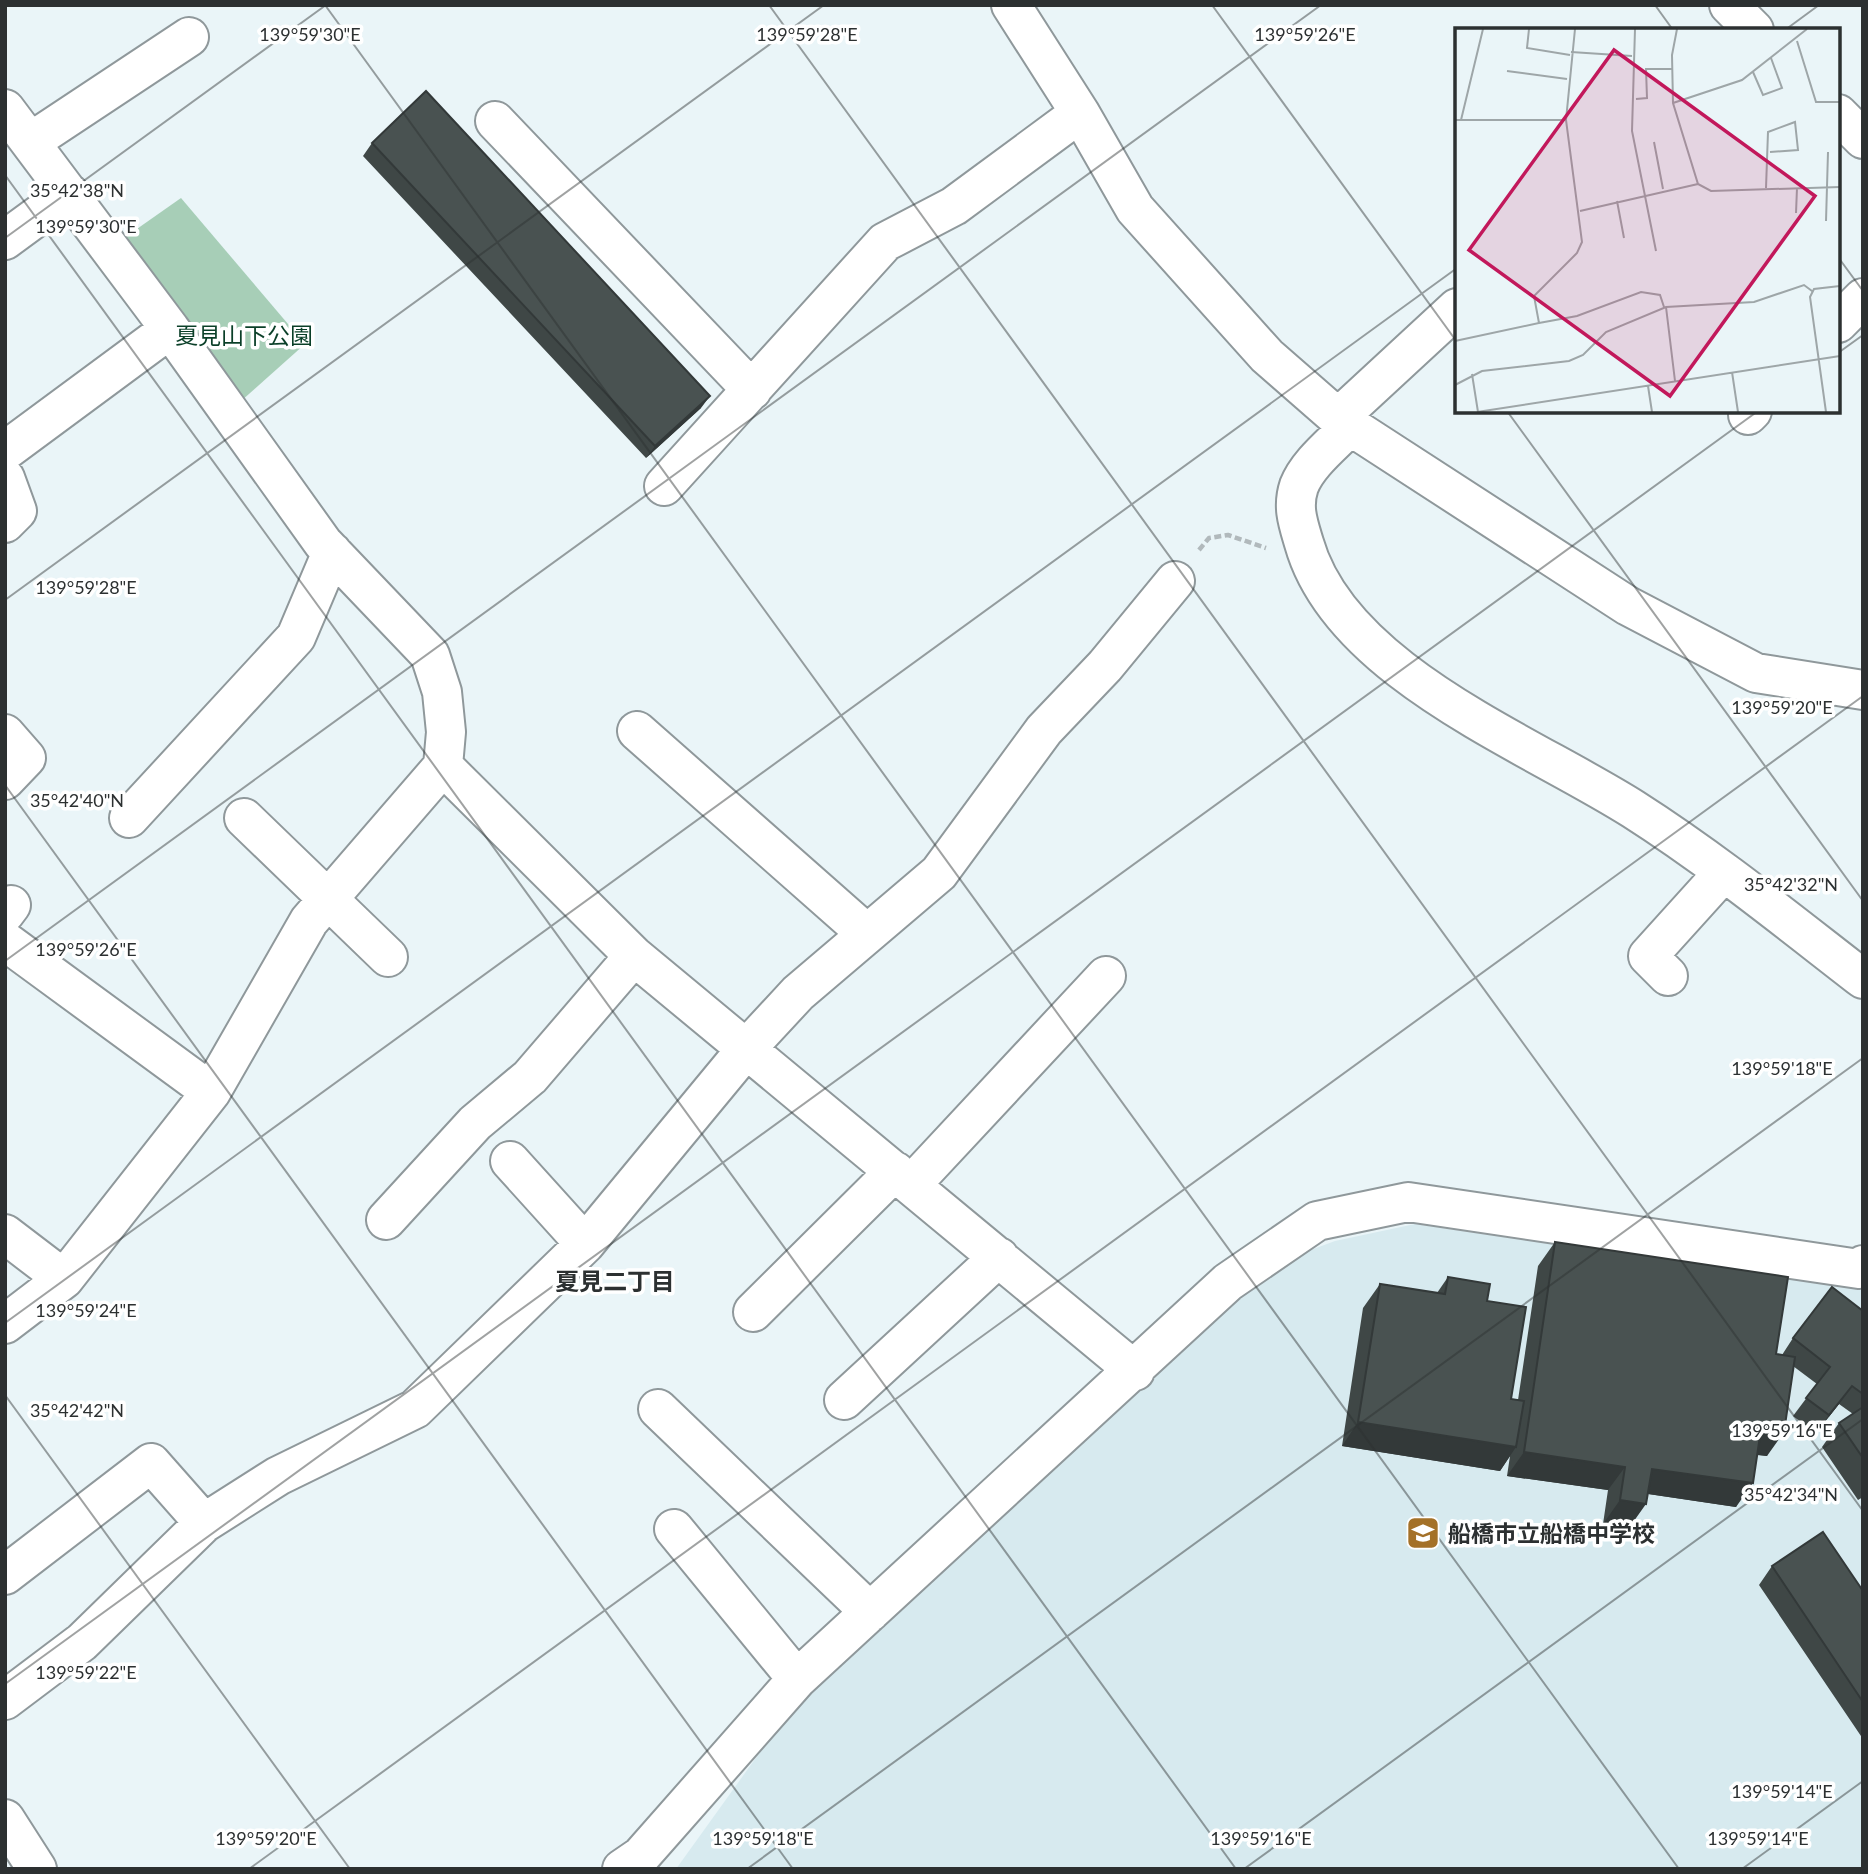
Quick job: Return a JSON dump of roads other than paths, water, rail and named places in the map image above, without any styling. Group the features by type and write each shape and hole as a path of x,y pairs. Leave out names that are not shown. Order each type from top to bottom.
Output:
{"street":[{"path":"1011,5 1080,113 1135,209 1268,356 1344,422 1628,606 1756,673 1863,690"},
{"path":"1729,5 1752,28"},
{"path":"32,141 189,37"},
{"path":"5,109 32,141 332,552 430,655 442,692 446,732 443,766 309,921 211,1092 64,1279 5,1324"},
{"path":"664,486 885,242 954,206 1080,113"},
{"path":"1840,116 1863,139"},
{"path":"495,121 752,390"},
{"path":"5,240 69,192"},
{"path":"1840,321 1863,298"},
{"path":"1455,311 1344,422 1299,486 1294,511 1308,560 1323,587 1359,636 1435,694 1633,810 1723,873 1863,979"},
{"path":"5,451 170,329"},
{"path":"5,478 17,511 5,523"},
{"path":"129,818 296,637 332,552"},
{"path":"5,1700 82,1642 204,1523 278,1476 415,1409 585,1244 747,1048 798,993 939,873 1044,730 1105,666 1175,581"},
{"path":"637,730 867,934"},
{"path":"5,734 26,758 5,780"},
{"path":"443,766 634,956 1135,1371"},
{"path":"244,818 388,957"},
{"path":"1668,976 1648,956 1723,873"},
{"path":"7,920 211,1092"},
{"path":"386,1220 475,1123 530,1077 634,956"},
{"path":"753,1312 903,1177 1105,976"},
{"path":"510,1161 585,1244"},
{"path":"638,1864 797,1679 1135,1371 1228,1282 1317,1221 1408,1202 1859,1269 1863,1265"},
{"path":"5,1234 64,1279"},
{"path":"844,1400 999,1257"},
{"path":"658,1409 870,1612"},
{"path":"5,1575 150,1463 204,1523"},
{"path":"674,1528 797,1679"},
{"path":"5,1819 37,1869"}],"place":[{"name":"船橋市立船橋中学校","path":"1423,1533"}],"district":[{"name":"夏見二丁目","path":"615,1280"}],"park label":[{"name":"夏見山下公園","path":"244,335"}]}
